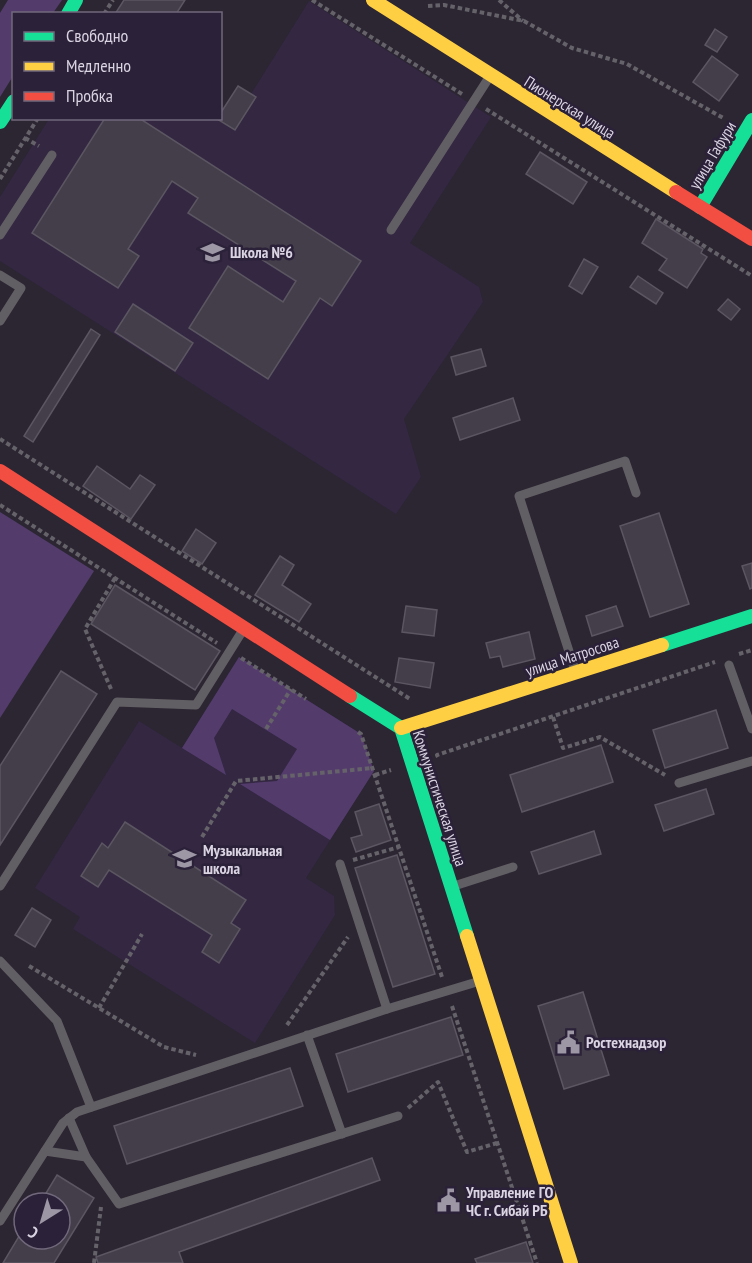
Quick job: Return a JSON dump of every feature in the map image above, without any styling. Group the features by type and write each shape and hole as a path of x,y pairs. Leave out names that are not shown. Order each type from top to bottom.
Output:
{"street":[{"name":"Пионерская улица","path":"373,0 490,76 752,238"},
{"path":"0,122 12,104"},
{"name":"улица Гафури","path":"700,207 749,126"},
{"name":"Коммунистическая улица","path":"0,471 401,728 571,1263"},
{"name":"улица Матросова","path":"401,728 752,616"}],"lane":[{"path":"391,230 490,76"},
{"path":"0,235 52,155"},
{"path":"0,275 21,288 0,321"},
{"path":"576,672 519,496 625,461 636,493"},
{"path":"0,886 117,702 196,705 244,628"},
{"path":"730,661 752,729"},
{"path":"679,783 752,760"},
{"path":"340,864 387,1010"},
{"path":"451,886 513,867"},
{"path":"0,961 57,1021 91,1107"},
{"path":"0,1221 63,1123 77,1112 307,1035 480,981"},
{"path":"307,1035 342,1134"},
{"path":"69,1118 86,1157 119,1204 398,1116"},
{"path":"45,1151 86,1157"}],"path":[{"path":"312,0 752,276"},
{"path":"499,0 524,21 572,48 627,64 749,126"},
{"path":"424,6 444,5 524,21"},
{"path":"0,179 37,120"},
{"path":"0,439 410,699"},
{"path":"0,505 311,702"},
{"path":"116,578 85,629 117,702"},
{"path":"730,661 752,650"},
{"path":"441,766 437,755 719,661"},
{"path":"266,729 291,689"},
{"path":"553,717 563,748 600,737 679,783"},
{"path":"351,728 362,734 537,1263"},
{"path":"202,837 236,782 373,768"},
{"path":"340,864 399,847"},
{"path":"271,1048 359,922"},
{"path":"99,1008 141,934"},
{"path":"20,960 164,1047 226,1062"},
{"path":"398,1116 438,1082 467,1152 497,1143"},
{"path":"94,1263 104,1183"}],"shaded area":[{"path":"8,0 62,0 54,12 12,12 12,78 0,97 0,13"},
{"name":"Школа №6","path":"309,1 491,117 410,243 479,287 483,302 404,419 421,477 396,514 0,261 0,197 48,120 218,120 236,130 256,98 251,94"},
{"path":"0,512 94,571 0,718"},
{"name":"Музыкальная школа","path":"239,657 361,734 374,771 306,878 334,896 335,915 255,1043 73,929 80,917 35,888 139,721 182,748"},
{"path":"239,657 361,734 374,771 330,840 240,784 277,781 297,749 232,709 214,738 226,775 182,748"}],"building":[{"path":"124,0 185,0 177,12 116,12"},
{"path":"715,29 727,37 717,52 705,45"},
{"path":"712,56 738,75 719,101 693,82"},
{"path":"238,86 256,97 235,130 219,120 222,120 222,111"},
{"path":"104,120 142,120 361,261 332,306 320,298 268,379 189,328 228,266 283,302 296,281 188,213 198,198 172,181 128,249 139,256 118,288 32,233"},
{"path":"540,152 587,182 573,204 526,174"},
{"path":"656,219 703,249 701,253 707,257 687,288 659,270 667,259 642,243"},
{"path":"584,259 598,267 582,294 569,286"},
{"path":"638,276 663,293 656,304 630,287"},
{"path":"728,299 740,309 731,320 718,310"},
{"path":"133,304 193,343 175,371 115,332"},
{"path":"91,329 100,335 33,442 24,436"},
{"path":"481,349 486,366 456,375 451,357"},
{"path":"513,398 520,420 460,440 453,418"},
{"path":"97,466 130,489 140,475 155,485 131,519 83,486"},
{"path":"659,513 689,604 650,617 620,526"},
{"path":"196,529 216,543 202,564 182,551"},
{"path":"280,556 294,565 282,585 311,604 299,622 255,595"},
{"path":"752,563 752,588 750,589 742,566"},
{"path":"115,585 220,651 195,690 91,624"},
{"path":"406,606 437,610 434,636 402,632"},
{"path":"616,606 623,626 592,636 586,616"},
{"path":"529,632 535,659 503,667 500,656 490,658 486,643"},
{"path":"399,658 434,663 430,688 395,682"},
{"path":"61,671 97,694 0,845 0,766"},
{"path":"716,710 728,748 665,768 653,730"},
{"path":"601,745 613,782 522,812 510,775"},
{"path":"706,789 714,814 664,831 655,805"},
{"path":"379,804 391,840 356,852 351,838 362,835 355,812"},
{"path":"125,822 246,900 231,923 240,929 219,963 202,952 212,935 109,870 98,887 81,876 102,843 108,848"},
{"path":"594,831 601,854 539,874 531,852"},
{"path":"397,855 435,974 393,987 355,868"},
{"path":"32,908 51,920 35,947 15,935"},
{"path":"583,992 609,1075 564,1089 538,1006"},
{"path":"451,1017 463,1055 348,1092 336,1054"},
{"path":"290,1068 303,1106 127,1164 114,1126"},
{"path":"372,1158 380,1180 179,1252 183,1263 98,1263 96,1257"},
{"path":"57,1175 94,1198 72,1234 72,1191 47,1191"},
{"path":"526,1242 533,1263 477,1263 475,1259"},
{"path":"12,1248 12,1251 61,1251 54,1263 3,1263"}],"traffic: fast":[{"path":"69,12 76,0"},
{"path":"0,122 12,104"},
{"path":"700,207 752,120"},
{"path":"662,645 752,616"},
{"path":"350,696 401,728 467,936"}],"traffic: slow":[{"path":"373,0 676,192"},
{"path":"401,728 662,645"},
{"path":"467,936 571,1263"}],"traffic: jam":[{"path":"676,192 752,239"},
{"path":"0,471 350,696"}],"place":[{"name":"Школа №6","path":"212,252"},
{"name":"Музыкальная школа","path":"185,859"},
{"name":"Ростехнадзор","path":"568,1042"},
{"name":"Управление ГО ЧС г. Сибай РБ","path":"448,1201"}]}
